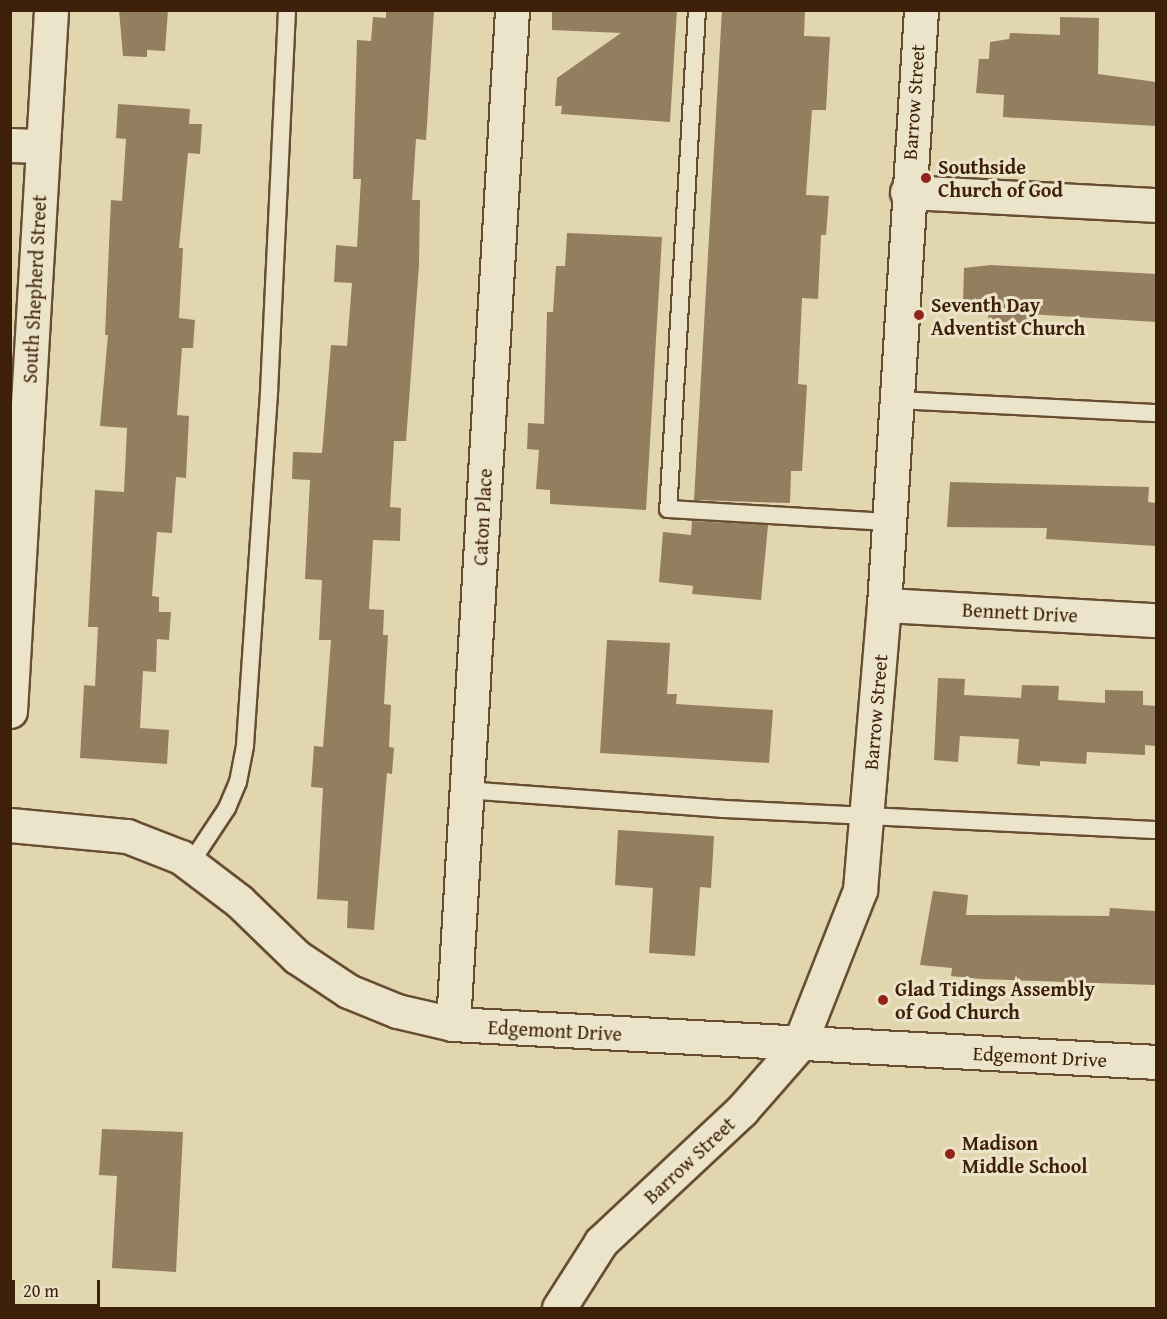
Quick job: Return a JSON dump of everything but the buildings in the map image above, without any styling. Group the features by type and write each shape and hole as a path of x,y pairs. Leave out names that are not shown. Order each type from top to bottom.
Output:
{"street":[{"name":"South Shepherd Street","path":"10,711 26,146 51,10"},
{"name":"Caton Place","path":"453,1024 512,10"},
{"name":"Barrow Street","path":"562,1307 601,1242 742,1110 799,1044 860,890 884,605 907,192 921,10"},
{"path":"907,192 1156,205"},
{"name":"Bennett Drive","path":"884,605 1156,620"},
{"name":"Edgemont Drive","path":"10,825 127,836 190,864 240,901 297,957 348,991 397,1011 453,1024 1156,1062"}],"lane":[{"path":"190,864 227,808 238,782 245,745 269,392 287,10"},
{"path":"697,10 668,509 889,522"},
{"path":"895,400 1156,413"},
{"path":"466,790 1156,830"}],"place":[{"name":"Southside Church of God","path":"926,178"},
{"name":"Seventh Day Adventist Church","path":"919,315"},
{"name":"Glad Tidings Assembly of God Church","path":"883,1000"},
{"name":"Madison Middle School","path":"950,1154"}]}
